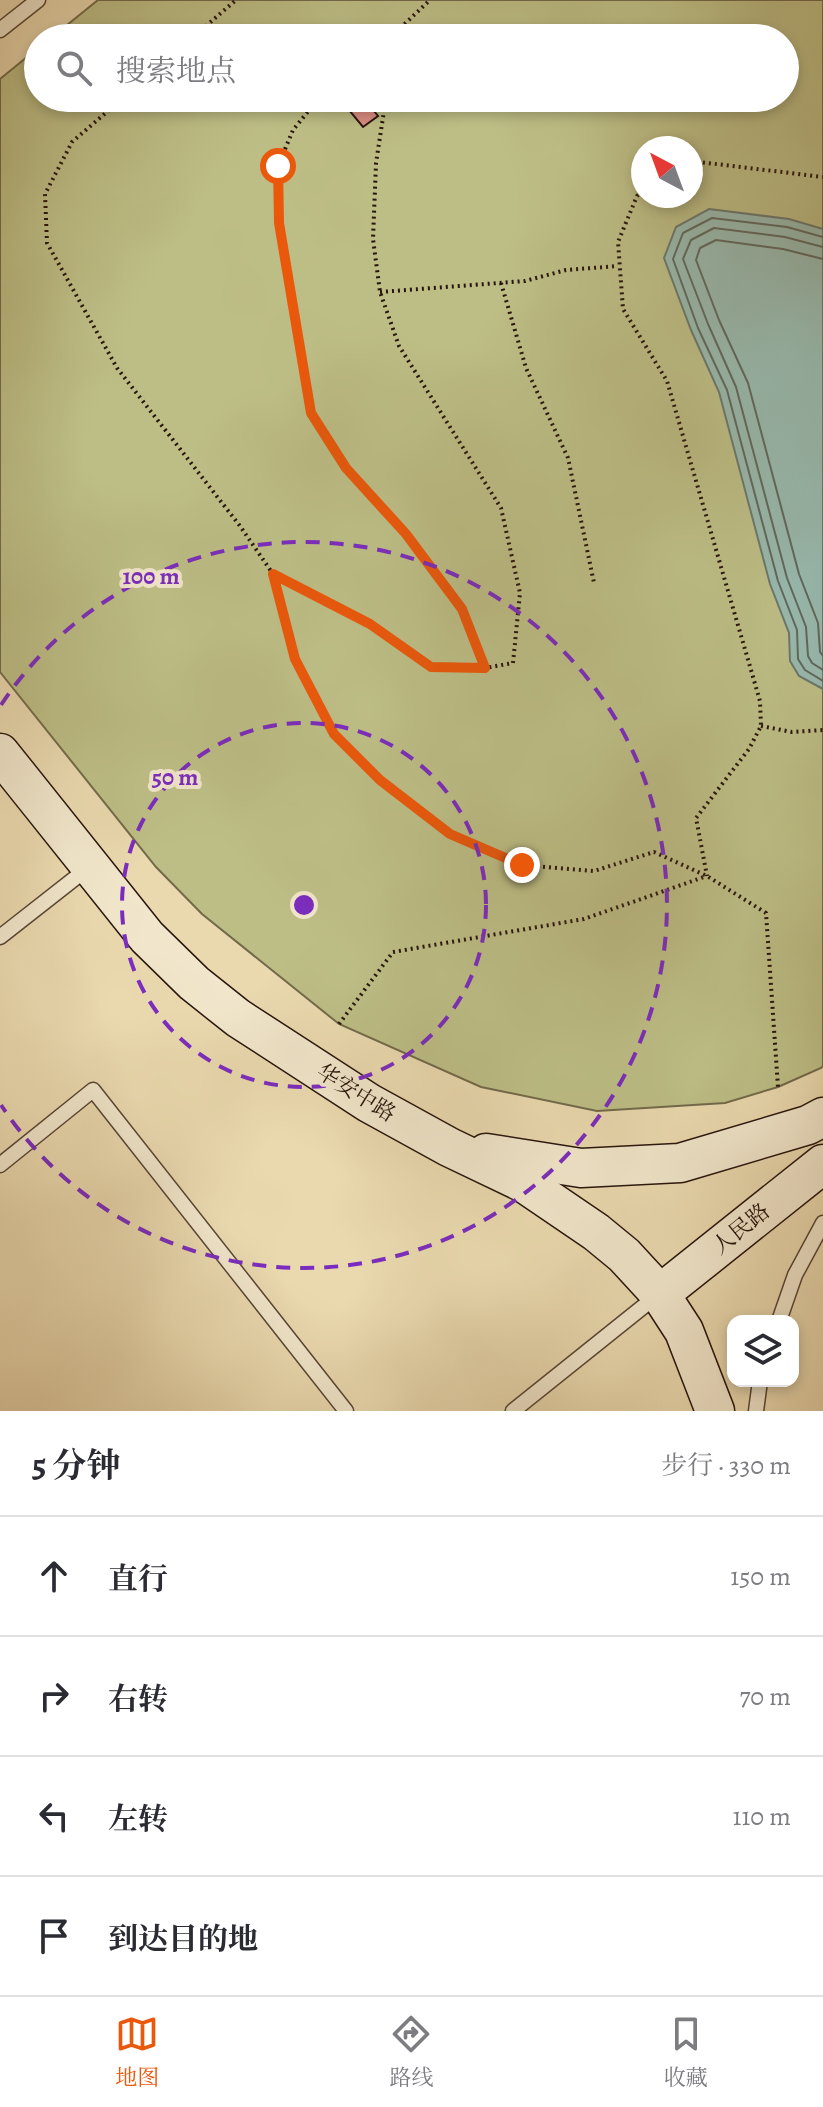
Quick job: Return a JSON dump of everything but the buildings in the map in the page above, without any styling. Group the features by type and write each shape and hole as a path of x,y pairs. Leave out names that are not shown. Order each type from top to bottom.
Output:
{"street":[{"name":"华安中路","path":"0,753 147,937 194,983 238,1018 356,1094 449,1147 524,1183 624,1255 660,1294 684,1331 715,1411"},
{"path":"449,1147 581,1168 680,1163 808,1125 823,1117"},
{"name":"人民路","path":"660,1294 823,1164"}],"lane":[{"path":"0,30 38,0"},
{"path":"0,937 90,866"},
{"path":"0,1165 93,1090 346,1411"},
{"path":"781,1315 795,1275 823,1223"},
{"path":"513,1411 660,1294"},
{"path":"756,1411 759,1387"}],"path":[{"path":"208,24 236,0"},
{"path":"405,24 430,0"},
{"path":"107,112 72,142 45,194 47,243 117,368 240,526 273,574 295,659 334,734 380,780 450,834 522,865 594,871 654,852 707,876 766,913 778,1087"},
{"path":"308,112 293,130 278,166 279,223 311,413 346,468 406,534 462,609 485,668"},
{"path":"273,574 370,624 431,667 485,668 513,663 520,593 501,508 399,346 380,292 373,239 376,163 384,112"},
{"path":"703,162 823,177"},
{"path":"632,208 618,242 623,309 667,381 760,701 761,726 749,749 696,818 707,876"},
{"path":"380,292 525,281 566,270 618,266"},
{"path":"501,283 526,368 568,458 594,583"},
{"path":"761,726 792,732 823,730"},
{"path":"339,1024 393,952 584,919 707,876"}],"green space":[{"path":"98,0 823,0 821,1068 778,1087 725,1103 597,1111 481,1087 339,1024 202,914 156,867 0,672 0,79 24,59 24,112 799,112 799,24 68,24"}],"water":[{"path":"709,209 789,219 823,229 823,689 799,676 790,661 789,633 770,584 719,392 664,258 676,227"}],"route":[{"path":"278,166 279,223 311,413 346,468 406,534 462,609 485,668 431,667 370,624 273,574 295,659 334,734 380,780 450,834 522,865"}]}
